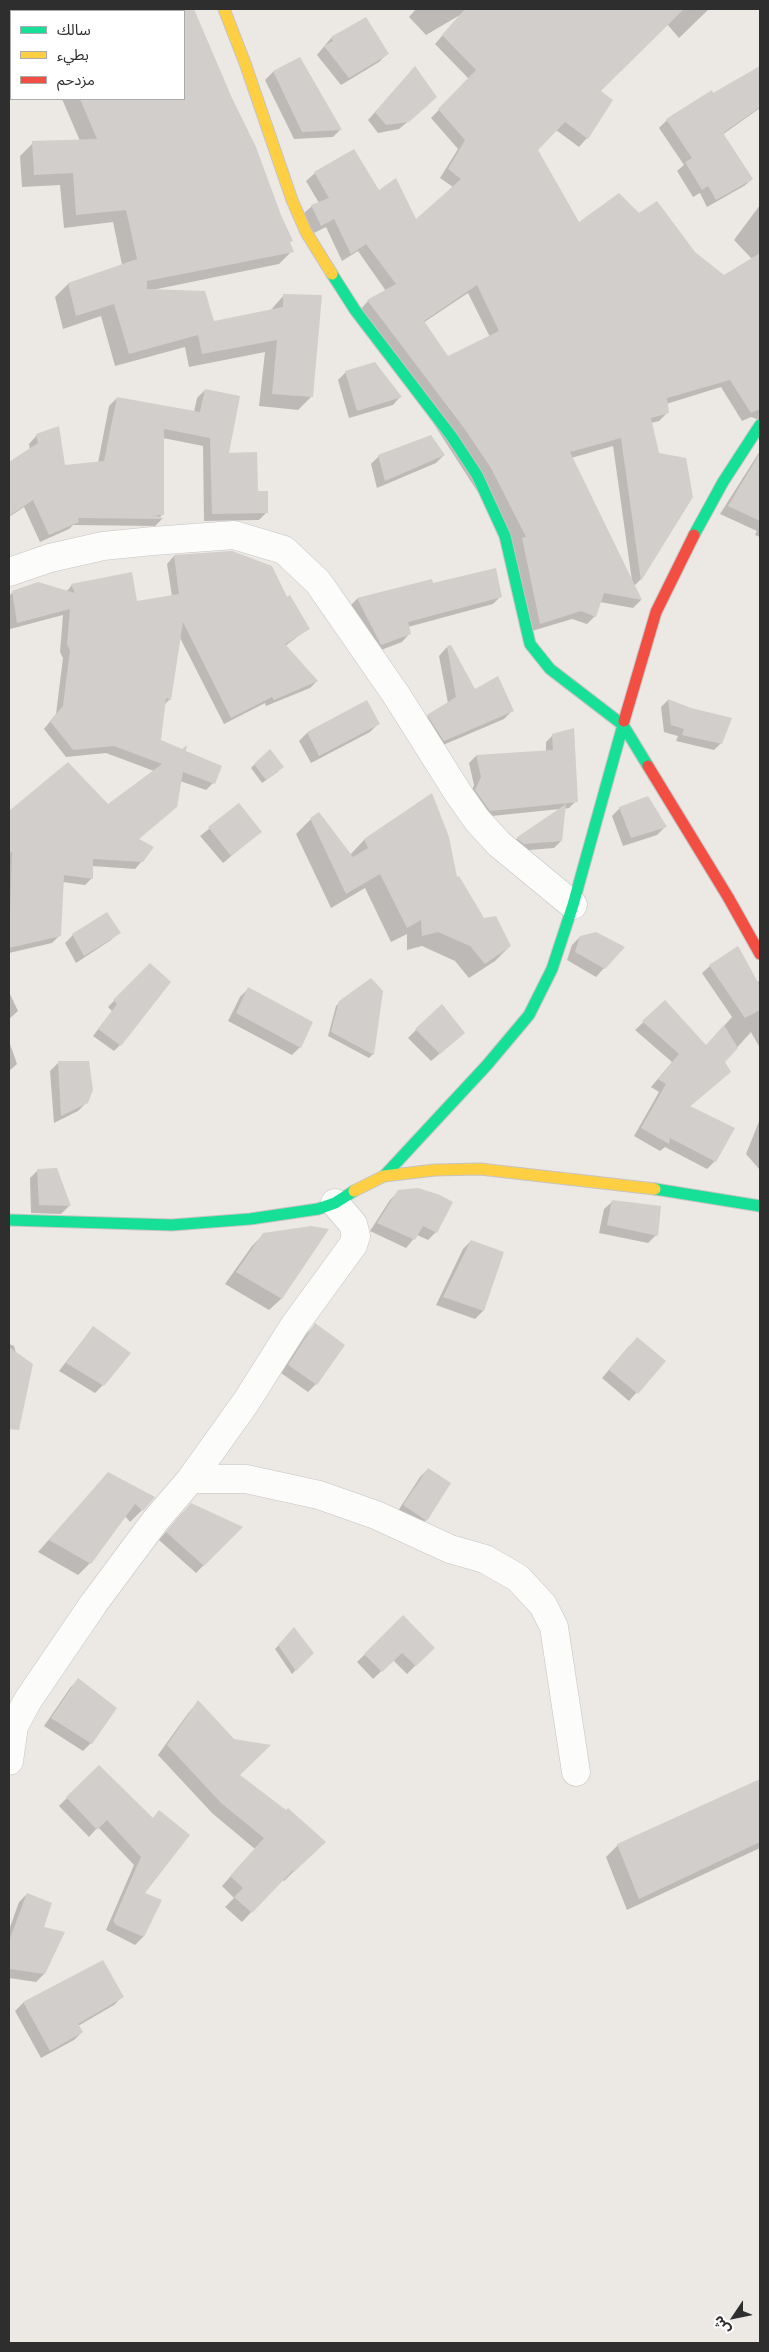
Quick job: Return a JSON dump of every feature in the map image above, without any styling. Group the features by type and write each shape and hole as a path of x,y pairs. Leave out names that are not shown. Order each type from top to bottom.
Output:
{"street":[{"path":"224,9 245,63 292,200 306,232 355,310 452,437 477,475 498,517 505,536 530,644 550,669 623,725 728,897 760,954"},
{"path":"384,1176 487,1065 529,1015 552,969 573,905 656,612 683,555 723,482 760,425"},
{"path":"9,572 50,558 103,546 162,540 234,535 284,550 318,582 477,820 499,844 573,905"},
{"path":"9,1220 172,1225 250,1219 318,1209 335,1203 362,1186 384,1176 434,1170 480,1168 663,1190 760,1206"},
{"path":"9,1761 14,1726 28,1700 94,1603 155,1522 191,1479 246,1402 294,1326 353,1245 356,1236 353,1224 335,1203"},
{"path":"191,1479 246,1479 319,1496 376,1515 450,1549 485,1559 518,1578 543,1605 554,1627 576,1772"}],"building":[{"path":"194,9 232,98 256,147 281,215 293,241 290,242 294,252 147,281 147,289 205,291 214,321 283,307 283,294 322,295 313,397 272,394 277,340 202,354 198,335 129,354 114,304 76,316 68,283 137,259 126,210 76,215 73,173 34,175 32,141 97,139 80,100 185,100 184,10"},
{"path":"465,9 684,9 601,91 613,100 588,139 565,122 538,150 579,222 619,193 639,213 657,201 695,252 724,275 760,253 760,409 751,413 730,380 667,398 669,413 651,418 659,453 686,458 693,497 641,581 621,438 570,452 642,600 604,593 596,617 581,611 540,624 522,538 526,537 491,468 464,428 367,300 396,284 366,244 351,254 334,219 321,226 311,205 329,198 314,172 354,149 379,190 396,178 416,219 461,179 448,169 465,140 438,109 476,70 442,35","holes":["477,285 499,331 448,356 424,321"]},
{"path":"366,17 389,54 349,78 324,46 333,41 331,37"},
{"path":"300,57 342,130 302,132 273,71"},
{"path":"415,66 437,97 409,122 386,125 375,112"},
{"path":"760,66 760,107 723,133 753,179 716,200 708,186 702,190 685,162 692,158 666,119 712,90 713,93"},
{"path":"375,362 402,397 357,411 345,371"},
{"path":"205,389 240,396 229,453 257,452 258,491 268,491 268,513 212,514 210,438 164,429 164,515 156,515 164,519 78,518 79,522 49,535 33,500 9,516 9,462 38,443 36,434 59,426 65,465 104,461 117,397 200,412"},
{"path":"431,435 445,455 385,481 378,455"},
{"path":"760,453 760,521 728,506"},
{"path":"232,551 272,566 287,597 290,595 310,629 285,644 318,681 274,700 272,697 231,718 183,622 171,700 166,698 161,740 182,749 187,745 186,751 222,766 215,784 183,772 177,807 139,839 154,847 143,862 93,859 93,879 64,875 61,936 9,948 12,852 9,853 9,811 68,762 108,804 162,764 114,746 73,750 50,721 63,706 70,650 67,644 70,609 17,623 12,591 38,582 75,593 71,584 132,572 137,601 179,594 174,555"},
{"path":"496,568 502,597 408,622 411,634 381,645 357,598 432,579 433,583"},
{"path":"451,645 475,689 498,676 514,711 444,741 427,715 456,697 447,646"},
{"path":"668,699 691,708 732,718 722,744 682,735 684,729 671,725"},
{"path":"367,700 380,724 319,756 307,732"},
{"path":"574,728 578,802 490,811 475,790 481,777 476,755 553,750 552,734"},
{"path":"270,749 284,767 266,780 254,764"},
{"path":"432,793 449,837 457,877 459,876 484,918 496,916 511,946 485,964 470,946 438,932 422,936 421,920 407,928 380,874 346,894 310,818 319,812 353,857 368,848 364,839"},
{"path":"648,796 667,827 631,838 619,807"},
{"path":"239,803 262,832 231,856 208,827"},
{"path":"566,804 562,841 524,844 516,838"},
{"path":"107,912 121,933 84,956 72,934"},
{"path":"596,932 625,947 605,969 575,952 580,936"},
{"path":"738,946 760,986 760,1010 745,1018 709,965"},
{"path":"150,963 171,982 121,1046 98,1029 117,1004 113,1000"},
{"path":"371,978 383,991 374,1055 331,1032 339,1001"},
{"path":"248,987 313,1022 301,1048 236,1013"},
{"path":"665,1000 706,1045 724,1025 738,1048 725,1062 731,1072 690,1106 735,1128 716,1162 670,1138 669,1144 641,1128 666,1084 658,1079 679,1054 642,1021"},
{"path":"442,1004 465,1033 440,1054 415,1029"},
{"path":"58,1061 89,1061 93,1090 88,1103 61,1116"},
{"path":"57,1168 71,1206 39,1205 37,1169"},
{"path":"418,1188 440,1195 453,1202 437,1233 423,1226 415,1240 377,1223 398,1190"},
{"path":"612,1200 661,1206 658,1236 607,1225"},
{"path":"311,1226 329,1229 282,1299 236,1272 263,1233"},
{"path":"471,1240 504,1252 484,1311 443,1297"},
{"path":"315,1323 345,1345 317,1385 288,1365"},
{"path":"93,1326 131,1353 104,1386 66,1363"},
{"path":"637,1337 666,1361 638,1394 609,1370"},
{"path":"9,1347 33,1364 19,1430 9,1429"},
{"path":"428,1468 451,1483 427,1521 403,1505"},
{"path":"108,1472 155,1497 143,1511 135,1504 91,1564 49,1540"},
{"path":"191,1503 243,1527 204,1566 166,1532"},
{"path":"403,1615 435,1648 416,1666 402,1653 382,1672 364,1654"},
{"path":"294,1627 314,1653 296,1671 278,1645"},
{"path":"78,1678 117,1708 92,1744 51,1718"},
{"path":"198,1700 234,1739 271,1745 240,1775 286,1810 288,1808 326,1842 294,1872 293,1870 252,1913 234,1897 243,1888 230,1876 264,1838 221,1803 167,1745"},
{"path":"99,1765 153,1818 159,1810 190,1835 145,1893 162,1900 144,1937 116,1925 113,1921 141,1857 107,1820 97,1830 66,1797"},
{"path":"760,1779 760,1842 639,1899 617,1844"},
{"path":"27,1893 52,1903 44,1927 65,1932 45,1974 9,1969 9,1941"},
{"path":"103,1960 124,1997 78,2024 83,2032 50,2051 23,2002"}],"traffic: fast":[{"path":"332,274 355,310 452,437 477,475 505,536 530,644 550,669 623,725 624,721"},
{"path":"694,535 723,482 760,425"},
{"path":"384,1176 487,1065 529,1015 552,969 573,905 623,725 648,766"},
{"path":"655,1189 760,1206"},
{"path":"9,1220 172,1225 250,1219 318,1209 335,1203 354,1191"}],"traffic: slow":[{"path":"224,9 245,63 292,200 306,232 332,274"},
{"path":"354,1191 384,1176 435,1170 480,1169 655,1189"}],"traffic: jam":[{"path":"624,721 656,612 694,535"},
{"path":"648,766 728,897 760,954"}]}
